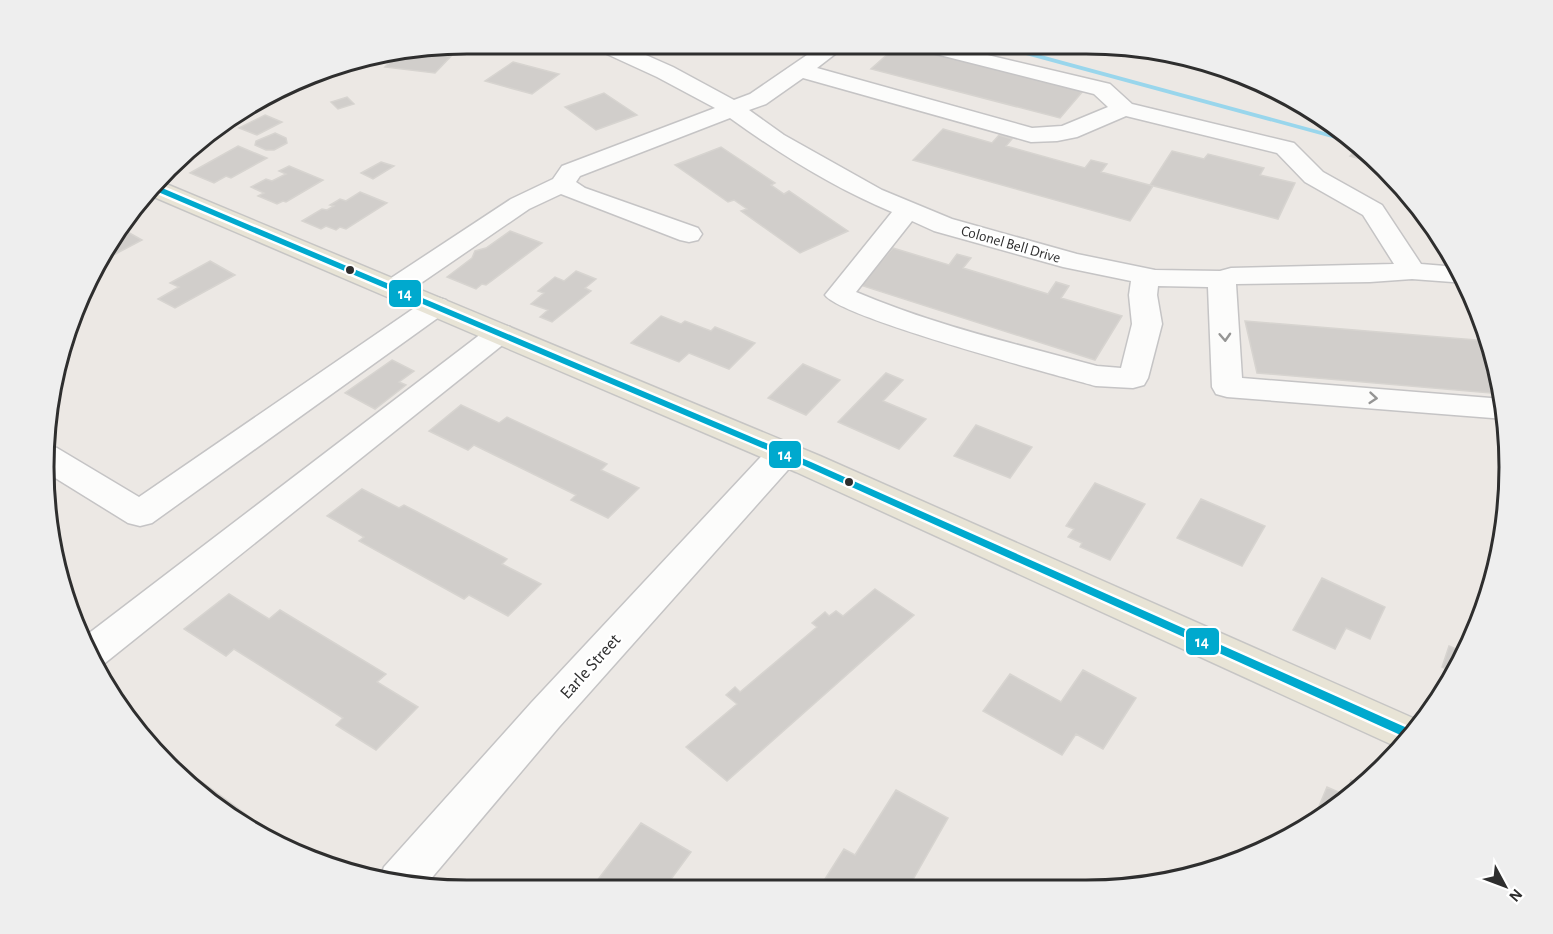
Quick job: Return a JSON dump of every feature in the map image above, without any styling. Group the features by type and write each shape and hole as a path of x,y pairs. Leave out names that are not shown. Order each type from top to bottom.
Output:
{"main road":[{"path":"161,190 783,454 1403,731"}],"street":[{"name":"Colonel Bell Drive","path":"626,54 665,72 732,109 776,140 873,195 943,225 1072,261 1146,276 1222,279 1232,276 1370,274 1412,271 1451,275"},
{"path":"395,288 520,204 562,184 571,171 758,99 822,54"},
{"path":"962,54 1102,89 1124,109 1285,148 1314,177 1373,210 1412,271"},
{"path":"799,70 1031,135 1047,137 1076,131 1124,109"},
{"path":"562,184 576,193 689,234"},
{"path":"907,210 839,295 876,311 932,329 1085,373 1133,378 1147,324 1143,295 1146,276"},
{"path":"1222,279 1227,387 1494,408"},
{"path":"54,462 140,514 436,306"},
{"path":"96,649 500,333"},
{"name":"Earle Street","path":"406,875 545,715 783,454"}],"building":[{"path":"888,54 942,54 1084,90 1060,118 871,69"},
{"path":"453,55 435,73 385,67 391,61"},
{"path":"513,62 559,74 532,94 485,81"},
{"path":"604,93 637,115 596,130 565,107"},
{"path":"347,97 354,104 338,109 331,102"},
{"path":"265,115 282,122 257,135 239,128"},
{"path":"943,129 992,143 999,135 1012,139 1006,146 1085,168 1091,160 1107,164 1101,172 1153,186 1130,221 913,160"},
{"path":"275,133 286,138 287,143 274,150 266,150 255,145 256,141"},
{"path":"238,146 267,158 231,178 226,176 214,183 190,173"},
{"path":"721,147 775,183 771,185 784,194 789,191 848,231 800,253 741,211 747,209 734,200 728,202 675,165"},
{"path":"1172,151 1204,159 1208,154 1264,168 1260,175 1295,183 1278,219 1150,185"},
{"path":"1353,152 1361,159 1350,156"},
{"path":"381,162 394,166 373,179 361,173"},
{"path":"289,166 323,180 286,202 277,204 258,196 264,193 251,187 266,179 272,181 286,174 279,171"},
{"path":"360,192 387,203 346,229 340,227 336,230 326,226 321,229 302,221 322,209 327,210 334,206 330,205 340,199 346,201"},
{"path":"510,231 542,243 486,285 482,284 476,289 447,277 472,258 475,251 486,248"},
{"path":"128,232 142,240 112,256"},
{"path":"893,248 949,265 957,254 971,258 963,268 1048,294 1056,282 1069,286 1061,298 1122,316 1095,360 860,285"},
{"path":"210,261 235,275 175,308 158,299 179,287 170,283"},
{"path":"576,271 596,279 585,288 591,291 552,322 540,317 548,310 531,304 544,293 538,291 555,277 564,281"},
{"path":"661,316 681,324 685,321 711,331 715,327 755,343 729,369 689,353 679,362 631,343"},
{"path":"1245,321 1479,340 1492,393 1257,373"},
{"path":"392,360 414,371 399,382 406,385 375,409 345,393"},
{"path":"803,364 840,380 806,415 768,398"},
{"path":"886,373 903,380 883,401 926,419 899,449 838,422"},
{"path":"461,405 499,423 507,417 607,464 601,470 639,488 608,518 571,500 576,495 474,445 468,450 429,431"},
{"path":"976,425 1032,447 1010,478 954,456"},
{"path":"1095,483 1145,504 1110,560 1080,547 1082,543 1068,537 1074,529 1066,526"},
{"path":"362,489 399,508 404,505 507,559 502,564 541,584 508,616 469,595 464,599 359,541 364,537 327,516"},
{"path":"1201,499 1265,526 1242,566 1177,538"},
{"path":"1322,578 1385,607 1370,639 1346,628 1335,649 1293,630"},
{"path":"875,589 914,615 727,781 686,747 737,704 726,695 735,687 740,692 817,627 812,623 825,612 829,616 836,611 843,616"},
{"path":"229,594 269,619 280,610 386,674 377,682 418,707 376,750 336,725 343,718 234,649 226,656 184,629"},
{"path":"1449,646 1456,649 1446,669 1442,667"},
{"path":"1083,670 1136,698 1103,749 1076,734 1062,755 983,711 1010,674 1061,702"},
{"path":"190,773 262,826 216,795"},
{"path":"1327,787 1340,793 1318,808"},
{"path":"896,790 948,818 913,880 824,880 844,849 855,855"},
{"path":"641,823 691,852 670,880 598,880"}],"waterway":[{"path":"1027,54 1334,137"}],"transit line":[{"name":"14","path":"161,190 808,464 1403,731"}]}
